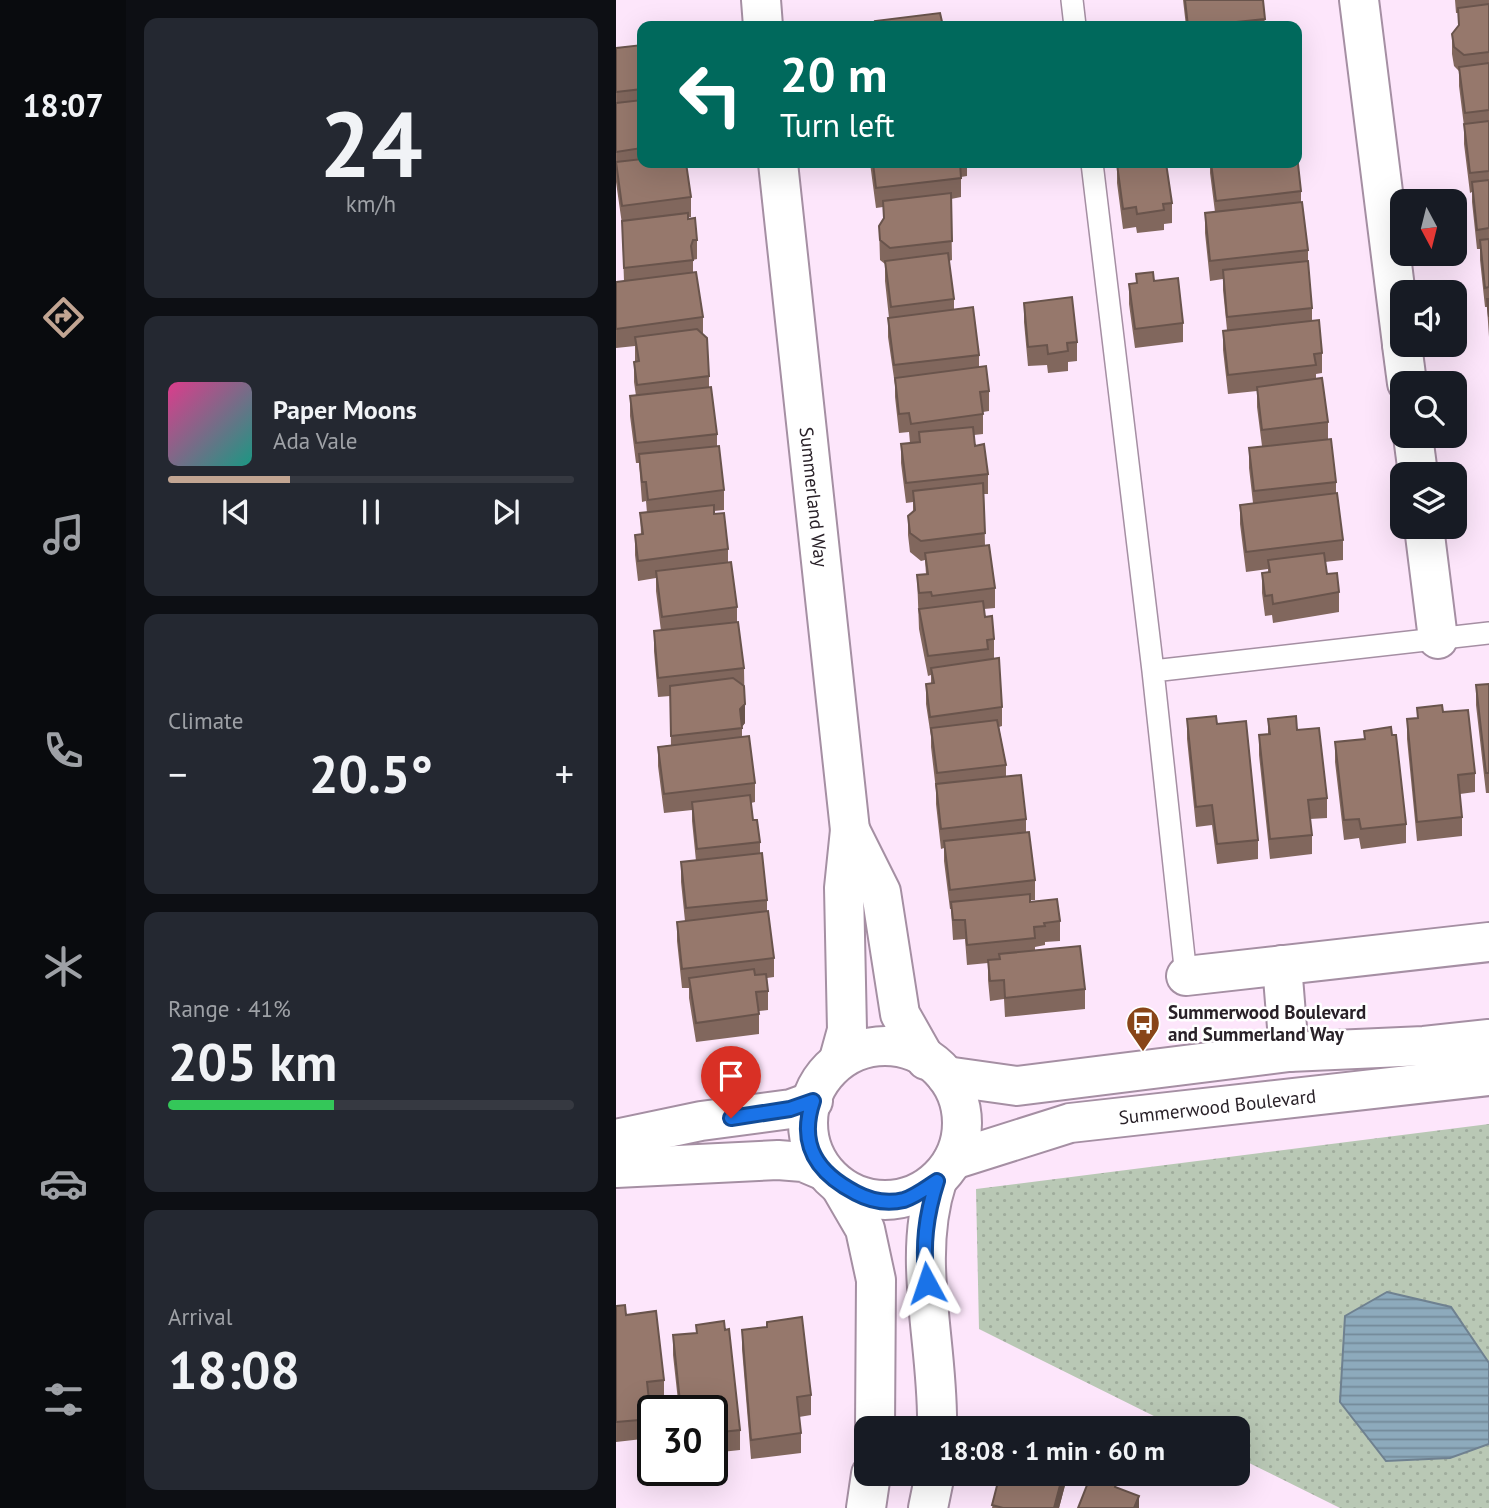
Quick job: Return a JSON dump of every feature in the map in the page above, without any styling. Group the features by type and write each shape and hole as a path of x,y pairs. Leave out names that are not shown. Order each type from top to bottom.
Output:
{"street":[{"path":"761,0 763,21"},
{"path":"1359,0 1394,280"},
{"name":"Summerland Way","path":"779,168 850,830 844,888 846,1030 839,1059"},
{"path":"1426,539 1438,639"},
{"name":"Summerland Way","path":"850,830 881,892 900,1014 936,1068"},
{"path":"1186,976 1489,942"},
{"path":"1282,965 1289,1052"},
{"path":"875,1416 876,1280 865,1229 808,1138 808,1114 821,1078 839,1059 862,1049 895,1045 936,1068 1017,1086 1289,1052 1424,1046 1489,1038"},
{"path":"936,1068 962,1100 964,1113 960,1143 927,1211 924,1238 937,1369 937,1416"},
{"name":"Summerwood Boulevard","path":"945,1170 1070,1123 1489,1076"},
{"path":"616,1139 701,1121 790,1109 813,1101"},
{"path":"616,1168 778,1160 803,1162 867,1199 885,1202 903,1200 945,1170"},
{"path":"866,1508 869,1486"},
{"path":"928,1508 933,1486"}],"lane":[{"path":"1072,0 1074,21"},
{"path":"1093,168 1153,671 1186,976"},
{"path":"1153,671 1489,633"}],"green space":[{"path":"1489,1124 1489,1508 1340,1508 1250,1463 1250,1416 1154,1416 979,1329 976,1189"}],"water":[{"path":"1387,1292 1451,1307 1489,1363 1489,1444 1450,1458 1386,1461 1340,1402 1345,1316"}],"building":[{"path":"1185,0 1263,0 1265,19 1187,21"},
{"path":"1489,4 1489,52 1464,55 1454,47 1452,34 1459,25 1458,8"},
{"path":"940,13 942,21 875,21"},
{"path":"637,46 637,90 616,92 616,48"},
{"path":"1489,63 1489,110 1465,113 1459,67"},
{"path":"637,101 637,149 616,152 616,103"},
{"path":"1489,121 1489,171 1470,173 1464,124"},
{"path":"637,160 637,168 687,168 691,197 622,206 616,162"},
{"path":"874,168 960,168 961,178 876,188"},
{"path":"1118,168 1167,168 1172,203 1163,204 1164,210 1137,214 1136,207 1123,209"},
{"path":"1212,168 1298,168 1301,191 1216,201"},
{"path":"1489,180 1489,228 1477,230 1472,182"},
{"path":"951,193 952,241 890,248 880,240 879,226 884,218 883,201"},
{"path":"1302,202 1308,250 1210,261 1205,213"},
{"path":"688,213 688,219 695,218 697,240 693,240 691,246 693,260 624,268 622,221"},
{"path":"1489,239 1489,287 1485,288 1480,240"},
{"path":"948,253 954,299 891,307 885,261"},
{"path":"1308,261 1312,308 1227,317 1223,270"},
{"path":"696,272 703,317 616,329 616,282"},
{"path":"1153,272 1154,281 1178,278 1183,323 1135,329 1129,284 1137,283 1136,274"},
{"path":"1072,297 1077,342 1067,343 1068,351 1048,354 1047,345 1028,347 1024,303"},
{"path":"973,307 979,355 894,365 888,318"},
{"path":"1319,320 1322,353 1314,354 1316,365 1228,375 1223,331"},
{"path":"697,329 707,338 709,376 637,385 634,362 639,361 635,337"},
{"path":"986,366 989,391 980,392 983,414 911,424 909,413 899,414 895,378"},
{"path":"1322,378 1328,422 1262,430 1257,387"},
{"path":"711,387 717,434 636,443 630,396"},
{"path":"973,427 975,446 984,444 988,474 906,483 901,444 920,442 919,432"},
{"path":"1331,439 1336,482 1254,491 1249,448"},
{"path":"719,446 724,490 648,500 646,482 642,482 639,454"},
{"path":"983,483 985,533 921,541 910,533 908,516 915,510 913,491"},
{"path":"1337,493 1343,540 1246,552 1240,505"},
{"path":"714,505 714,514 724,513 728,549 638,561 635,535 643,534 640,513"},
{"path":"989,545 995,588 932,596 931,592 919,593 917,575 928,574 925,553"},
{"path":"1324,553 1327,574 1337,573 1339,592 1273,604 1272,595 1265,596 1262,573 1270,572 1268,560"},
{"path":"731,562 737,607 662,617 656,571"},
{"path":"983,601 985,617 992,616 994,639 987,640 988,649 928,656 919,609"},
{"path":"738,622 744,668 658,678 654,631"},
{"path":"999,658 1002,707 930,717 926,684 934,683 931,668"},
{"path":"733,678 744,686 745,704 740,709 742,728 671,736 670,686"},
{"path":"1489,684 1489,773 1486,773 1476,685"},
{"path":"1442,705 1443,712 1468,710 1475,773 1458,775 1462,817 1417,822 1407,719 1418,718 1417,708"},
{"path":"1216,716 1217,724 1246,721 1258,840 1217,844 1212,805 1196,807 1187,719"},
{"path":"1296,716 1297,730 1319,728 1327,798 1308,800 1312,835 1270,839 1259,735 1270,734 1268,719"},
{"path":"997,720 1006,765 937,773 931,728"},
{"path":"1391,727 1392,735 1396,735 1406,824 1361,829 1359,819 1344,820 1335,742 1365,739 1364,731"},
{"path":"749,736 755,783 664,794 658,747"},
{"path":"1021,775 1026,819 941,829 936,784"},
{"path":"750,795 753,820 757,820 760,842 697,849 692,802"},
{"path":"1029,832 1035,880 950,890 944,841"},
{"path":"762,853 767,900 686,908 681,862"},
{"path":"1030,894 1030,902 1057,899 1060,921 1034,927 1035,938 967,945 965,920 953,920 951,902"},
{"path":"768,911 774,958 682,969 677,922"},
{"path":"1080,946 1085,989 1005,998 1004,980 990,981 988,960 1000,959 999,954"},
{"path":"754,969 755,975 766,974 768,991 756,992 759,1014 696,1023 689,978"},
{"path":"625,1305 626,1315 656,1311 664,1380 647,1382 648,1395 637,1395 637,1420 616,1422 616,1306"},
{"path":"802,1317 811,1395 797,1397 801,1433 751,1440 742,1330 767,1327 767,1322"},
{"path":"724,1321 725,1330 729,1329 740,1430 728,1431 728,1395 679,1395 673,1335 697,1333 696,1325"},
{"path":"997,1486 1060,1486 1054,1508 1003,1508 992,1505"},
{"path":"1087,1486 1115,1486 1139,1496 1134,1508 1078,1508"}],"place":[{"name":"Summerwood Boulevard and Summerland Way","path":"1143,1053"}],"route":[{"path":"731,1118 790,1109 813,1101 808,1114 808,1138 822,1170 840,1186 867,1199 885,1202 903,1200 920,1193 937,1181 927,1211 924,1238 927,1283"}]}
